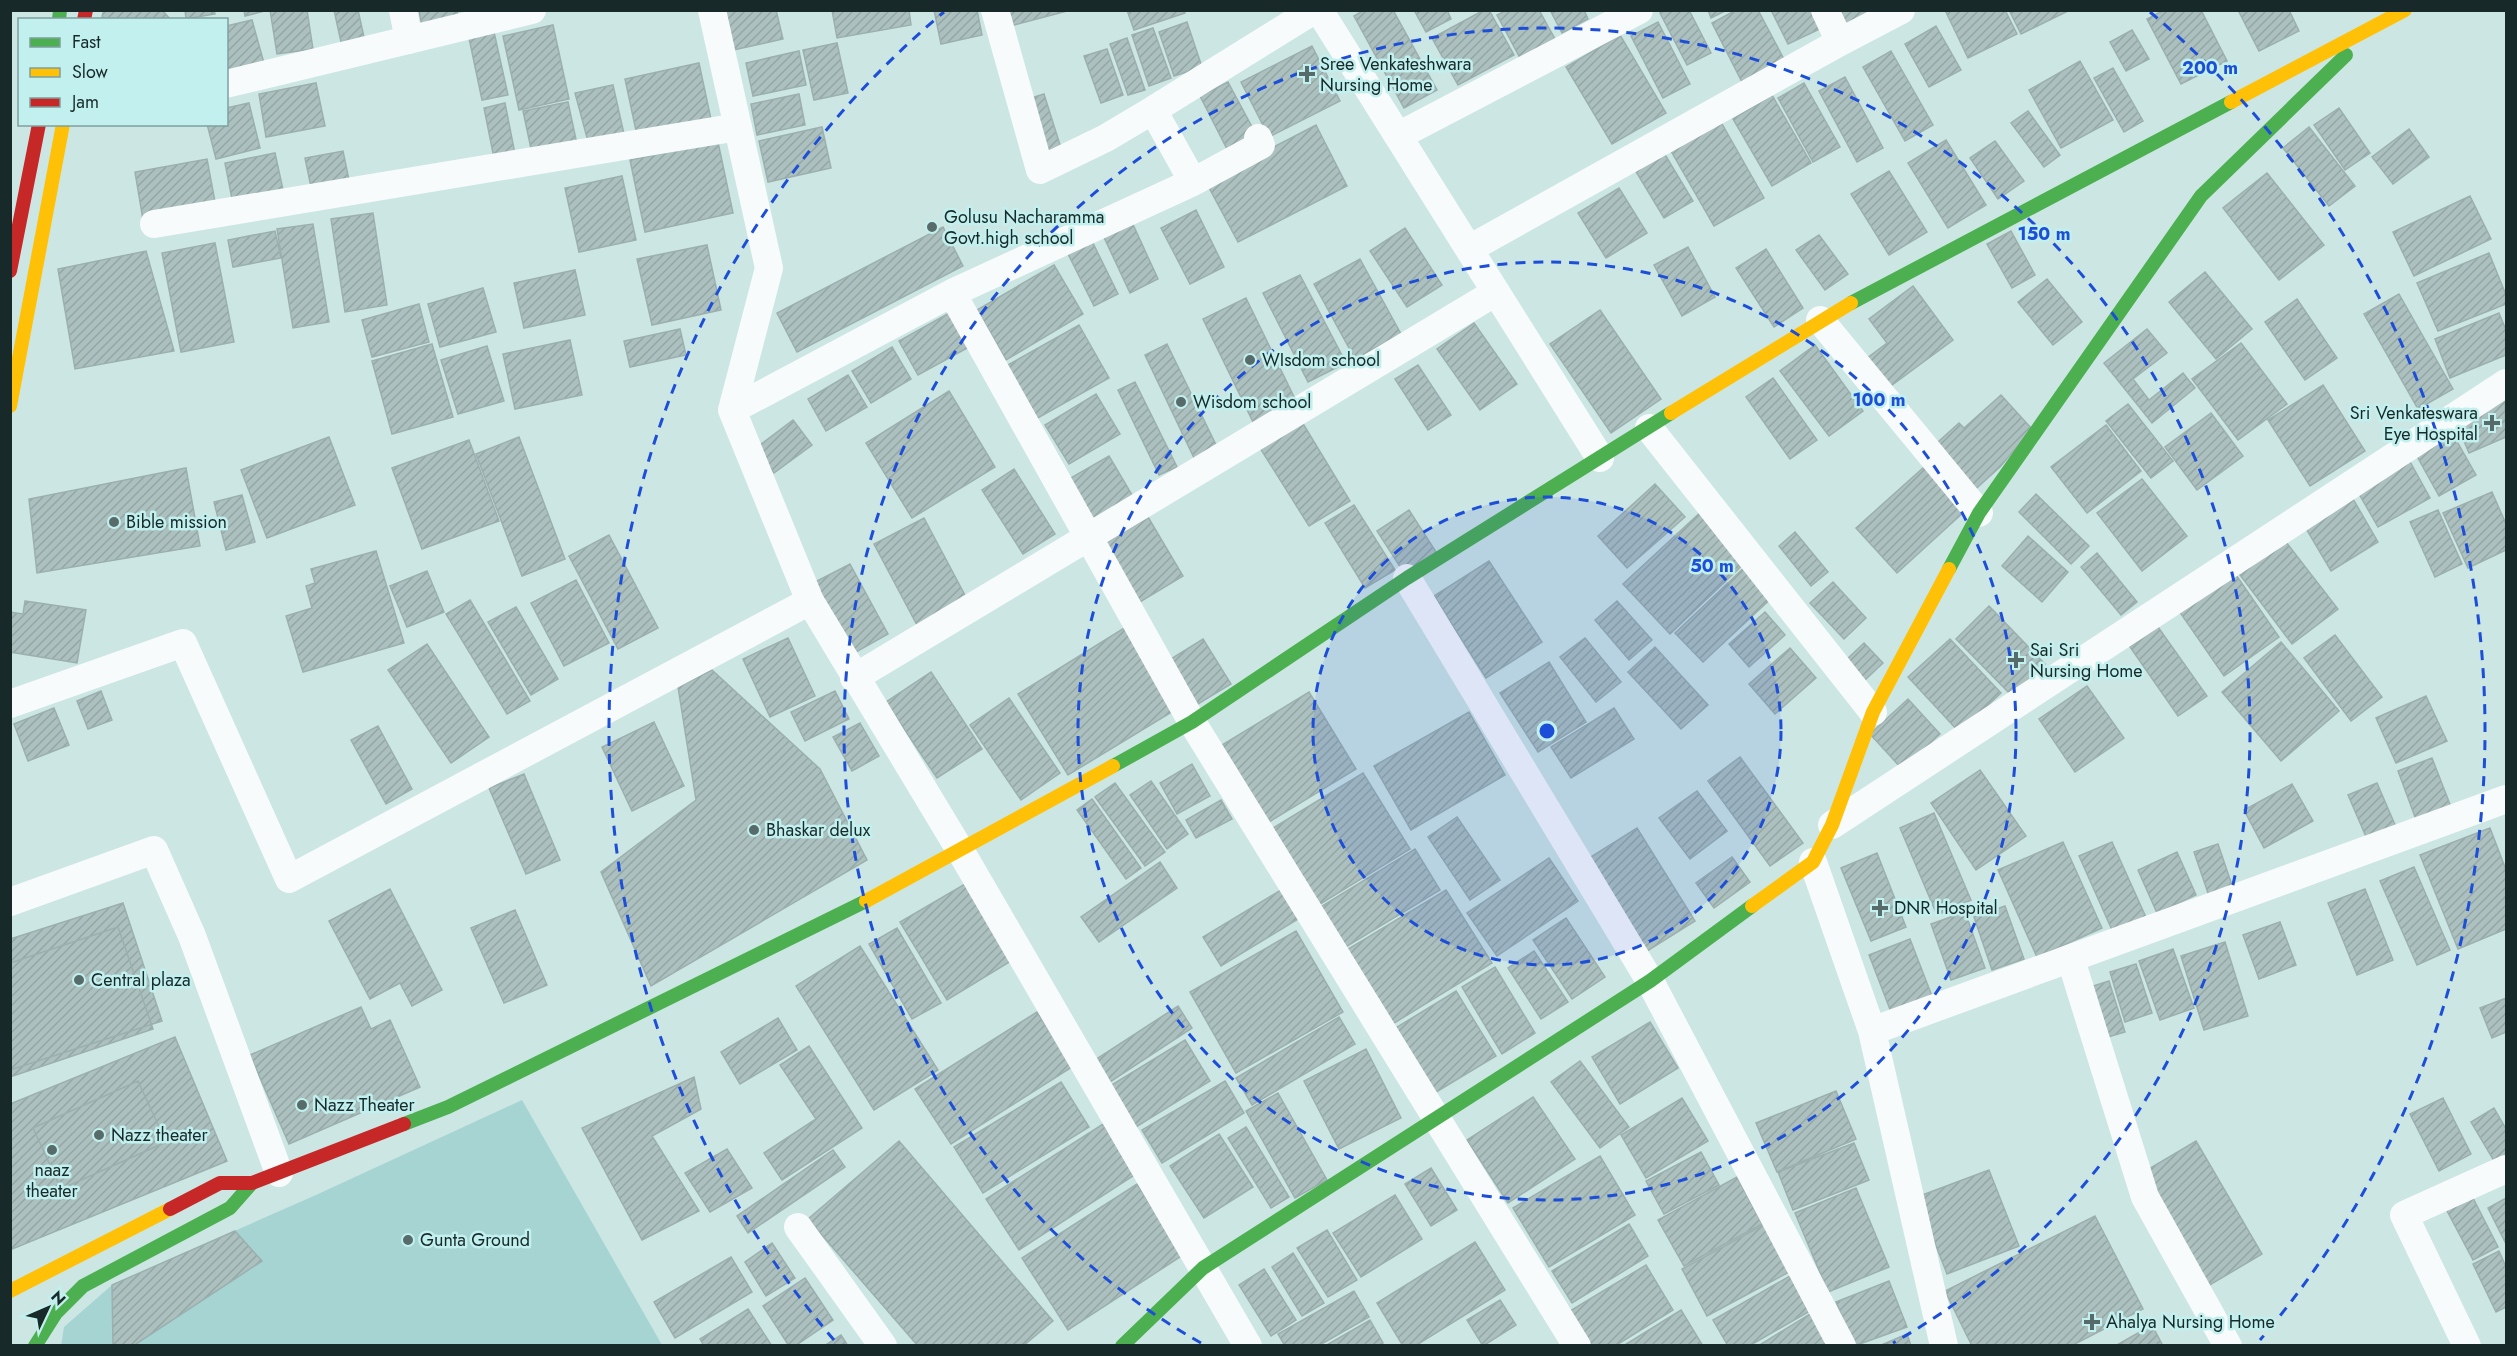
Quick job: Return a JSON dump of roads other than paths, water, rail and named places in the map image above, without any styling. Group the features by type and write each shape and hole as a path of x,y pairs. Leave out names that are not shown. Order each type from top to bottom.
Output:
{"street":[{"path":"403,10 409,40"},
{"path":"228,84 532,10"},
{"path":"712,10 769,268 732,410 810,602 960,850 1248,1346"},
{"path":"995,10 1040,170 1106,138 1317,10 1600,458"},
{"path":"1398,136 1639,10"},
{"path":"1825,10 1840,42"},
{"path":"1469,249 1901,10"},
{"path":"2364,10 2372,29"},
{"path":"10,1291 220,1182 252,1183 448,1107 760,955 960,850 1192,722 1407,578 1820,320 2405,10"},
{"path":"1122,1346 1203,1268 1650,981 1813,862 1832,825 1873,712 1979,513 2201,196 2372,29"},
{"path":"1153,110 1193,182"},
{"path":"10,271 15,225 49,126"},
{"path":"10,406 49,126"},
{"path":"154,224 738,127"},
{"path":"732,410 952,293 1193,182 1261,145 1258,138"},
{"path":"854,678 1090,539 1496,292"},
{"path":"952,293 1192,722 1577,1346"},
{"path":"1820,320 1979,513"},
{"path":"1832,825 2506,383"},
{"path":"1649,428 1873,712"},
{"path":"1407,578 1650,981 1842,1346"},
{"path":"10,704 183,643 289,879 810,602"},
{"path":"1872,1031 2506,799"},
{"path":"10,902 154,850 192,936 279,1173"},
{"path":"1813,862 1872,1031 1944,1346"},
{"path":"2071,960 2145,1197 2228,1346"},
{"path":"2468,1346 2404,1215 2506,1169"},
{"path":"35,1346 46,1323 64,1302 83,1286 230,1208 252,1183"},
{"path":"798,1227 883,1346"}],"place":[{"name":"Sree Venkateshwara Nursing Home","path":"1307,74"},
{"name":"Golusu Nacharamma Govt.high school","path":"932,227"},
{"name":"WIsdom school","path":"1250,360"},
{"name":"Wisdom school","path":"1181,402"},
{"name":"Sri Venkateswara Eye Hospital","path":"2492,423"},
{"name":"Bible mission","path":"114,522"},
{"name":"Sai Sri Nursing Home","path":"2016,660"},
{"name":"Bhaskar delux","path":"754,830"},
{"name":"DNR Hospital","path":"1880,908"},
{"name":"Central plaza","path":"79,980"},
{"name":"Nazz Theater","path":"302,1105"},
{"name":"Nazz theater","path":"99,1135"},
{"name":"naaz theater","path":"52,1150"},
{"name":"Gunta Ground","path":"408,1240"},
{"name":"Ahalya Nursing Home","path":"2092,1322"}]}
